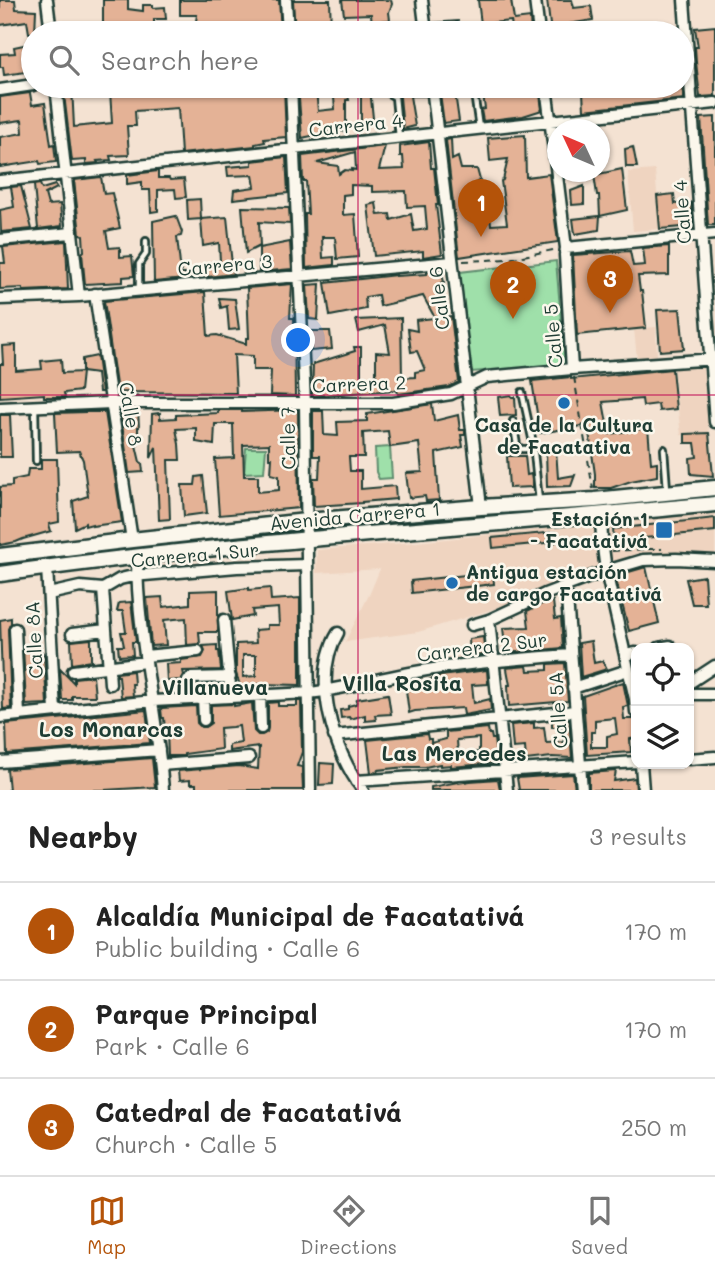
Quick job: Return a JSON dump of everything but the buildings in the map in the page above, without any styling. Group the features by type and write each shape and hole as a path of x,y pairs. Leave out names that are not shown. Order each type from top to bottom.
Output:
{"main road":[{"name":"Avenida Carrera 1","path":"0,556 306,521 595,500 715,488"},
{"name":"Avenida Carrera 1","path":"0,574 306,538 715,504"}],"street":[{"path":"47,0 50,21"},
{"path":"286,0 287,21"},
{"path":"422,0 425,21"},
{"path":"535,0 538,21"},
{"name":"Calle 4","path":"684,0 686,21"},
{"path":"0,90 21,87"},
{"path":"57,98 79,296"},
{"name":"Calle 7","path":"292,98 305,404 310,790"},
{"name":"Calle 6","path":"433,98 481,507"},
{"name":"Calle 5","path":"547,98 550,119"},
{"name":"Calle 4","path":"691,98 713,359 715,422"},
{"name":"Carrera 4","path":"569,119 715,103"},
{"name":"Carrera 4","path":"0,181 547,121"},
{"name":"Calle 5","path":"558,182 566,247 572,369"},
{"path":"0,240 71,233"},
{"path":"566,247 715,234"},
{"name":"Carrera 3","path":"0,299 95,295 452,262"},
{"name":"Calle 8","path":"95,295 132,540"},
{"name":"Carrera 2","path":"0,408 111,403 393,403 451,394 487,377 520,378 572,369 713,359"},
{"path":"601,515 606,571 631,681"},
{"path":"137,557 145,659 153,701 163,790"},
{"path":"472,625 606,571 643,561 715,561"},
{"name":"Carrera 1 Sur","path":"49,594 80,587 103,589 120,579 137,576 237,567 307,565"},
{"name":"Calle 8A","path":"47,567 55,711"},
{"name":"Calle 5A","path":"566,586 582,790"},
{"path":"103,589 110,684"},
{"path":"224,620 231,696"},
{"path":"489,620 507,790"},
{"path":"15,629 19,715"},
{"path":"72,634 106,631"},
{"path":"338,633 330,645 327,661 327,691 334,736 363,790"},
{"path":"73,671 198,651"},
{"path":"625,655 631,654"},
{"name":"Carrera 2 Sur","path":"0,717 153,701 309,693 411,672 494,661 571,655"},
{"path":"715,666 715,672"},
{"path":"694,680 715,666"},
{"path":"573,688 628,670"},
{"path":"189,699 188,681 191,678 230,677"},
{"path":"260,694 261,728"},
{"path":"694,694 715,694"},
{"path":"203,698 204,720"},
{"path":"334,736 575,711"},
{"path":"0,762 159,750"},
{"path":"694,759 715,757"},
{"path":"161,765 249,758"},
{"path":"356,781 631,763"},
{"path":"640,769 643,790"}],"lane":[{"path":"394,98 399,138"},
{"path":"475,98 479,129"},
{"path":"139,290 139,264 146,254 146,241"},
{"path":"522,392 534,449 539,503"},
{"path":"35,406 36,461"},
{"path":"513,421 520,449 534,449"},
{"path":"664,449 667,493"},
{"path":"191,551 195,571"}],"path":[{"path":"452,262 508,259 566,247"},
{"name":"Calle 5","path":"572,369 595,500"}],"shaded area":[{"path":"655,170 660,229 633,231 628,172"},
{"path":"656,327 657,358 637,359 634,329"},
{"path":"703,366 709,433 681,435 673,368"},
{"path":"715,512 715,560 643,556 591,569 497,608 418,632 345,642 380,569 316,573 317,550"}],"green space":[{"path":"556,261 565,365 471,372 460,272"},
{"path":"390,447 392,478 379,479 375,448"},
{"path":"246,448 266,448 264,472 244,473"}],"place":[{"name":"Alcaldía Municipal de Facatativá","path":"481,237"},
{"name":"Catedral de Facatativá","path":"610,313"},
{"name":"Parque Principal","path":"513,319"},
{"name":"Casa de la Cultura de Facatativa","path":"564,403"},
{"name":"Estación 1 - Facatativá","path":"664,530"},
{"name":"Antigua estación de cargo Facatativá","path":"452,583"}],"district":[{"name":"Villa Rosita","path":"402,684"},
{"name":"Villanueva","path":"215,688"},
{"name":"Los Monarcas","path":"111,730"},
{"name":"Las Mercedes","path":"454,754"}]}
